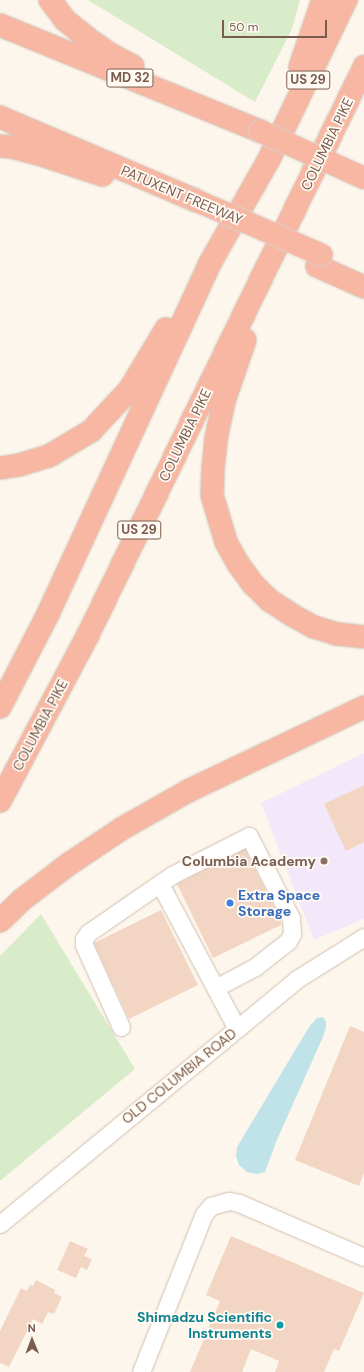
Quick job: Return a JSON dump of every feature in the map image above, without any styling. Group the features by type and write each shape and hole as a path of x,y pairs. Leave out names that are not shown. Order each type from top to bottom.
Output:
{"highway":[{"path":"50,0 65,20 110,54 260,131"},
{"path":"269,159 323,0"},
{"name":"US 29","path":"0,707 48,614 210,263 269,159 346,0"},
{"name":"MD 32","path":"0,25 260,131 364,178"},
{"name":"COLUMBIA PIKE","path":"0,801 88,635 364,67"},
{"path":"311,177 364,90"},
{"name":"PATUXENT FREEWAY","path":"0,117 192,206 319,260 364,273"},
{"path":"0,129 124,182"},
{"path":"0,146 39,154 192,206"},
{"path":"273,255 224,401 212,469 212,495 226,542 239,565 253,584 269,600 314,627 337,634 364,637"},
{"path":"319,260 364,287"},
{"path":"0,468 19,465 49,456 91,431 130,389 165,331 210,263"},
{"path":"0,921 23,899 69,864 123,828 195,787 364,707"}],"street":[{"path":"121,1027 84,945 84,939 88,933 172,875 249,836 291,918 292,934 288,941 255,967 214,988"},
{"path":"160,884 237,1029"},
{"name":"OLD COLUMBIA ROAD","path":"0,1224 298,979 364,937"},
{"path":"141,1372 204,1214 211,1206 230,1201 239,1203 364,1256"}],"shaded area":[{"name":"Columbia Academy","path":"364,753 364,919 314,940 261,803"}],"green space":[{"path":"88,0 300,0 292,29 255,102"},
{"path":"41,914 135,1069 0,1181 0,956"}],"water":[{"path":"323,1017 326,1021 326,1028 322,1039 276,1142 265,1172 257,1174 247,1172 239,1165 236,1156 237,1147 309,1027 317,1018"}],"building":[{"path":"364,785 364,842 346,851 324,804"},
{"name":"Extra Space Storage","path":"245,849 281,921 281,925 213,958 177,884"},
{"path":"161,910 198,985 129,1019 94,943"},
{"path":"350,1026 364,1032 364,1173 359,1186 295,1160"},
{"name":"Shimadzu Scientific Instruments","path":"231,1236 364,1293 339,1351 334,1349 324,1372 275,1372 279,1361 251,1349 242,1372 190,1372 220,1301 206,1295"},
{"path":"70,1241 88,1249 84,1256 92,1259 87,1270 81,1267 76,1278 57,1270"},
{"path":"36,1280 55,1290 54,1293 62,1297 54,1314 48,1312 42,1324 33,1319 9,1367 0,1363 0,1331 21,1288 27,1291 30,1285 33,1286"}],"place":[{"name":"Columbia Academy","path":"324,861"},
{"name":"Extra Space Storage","path":"230,903"},
{"name":"Shimadzu Scientific Instruments","path":"280,1325"}]}
